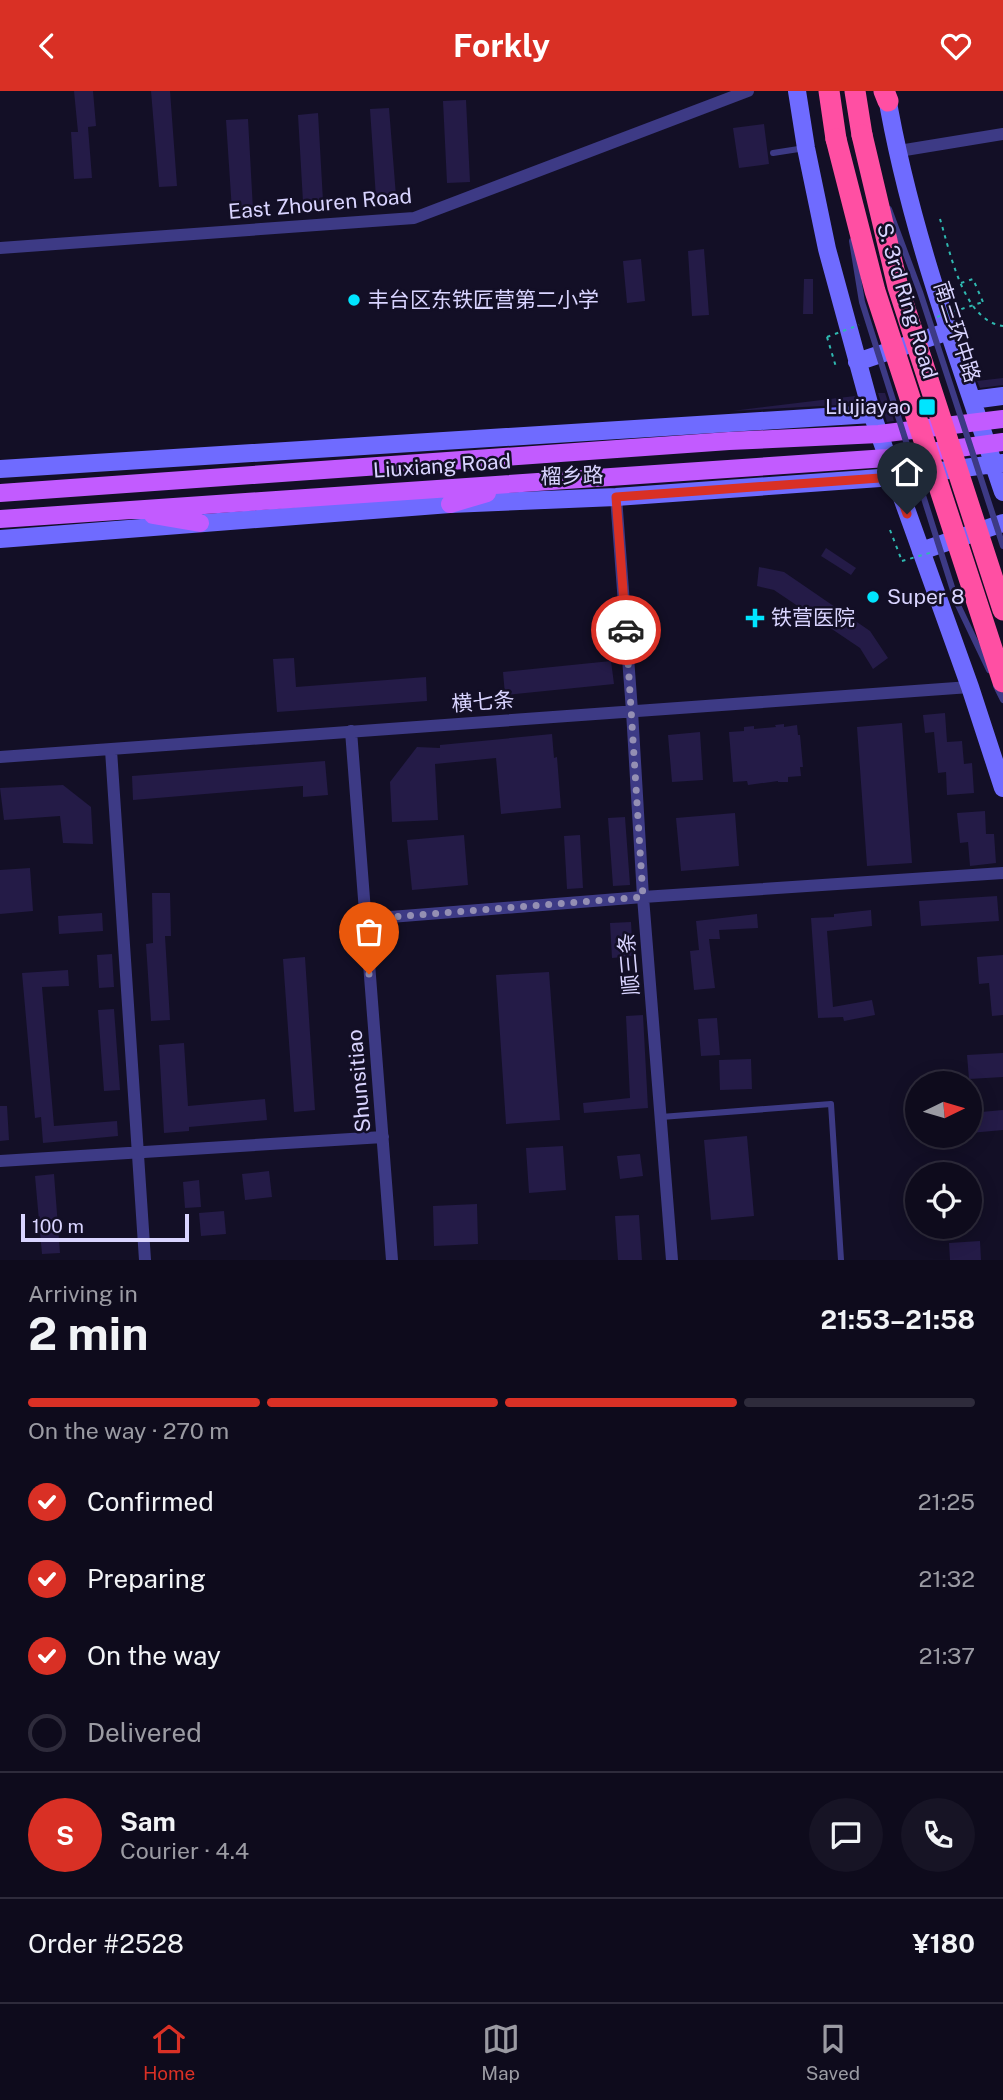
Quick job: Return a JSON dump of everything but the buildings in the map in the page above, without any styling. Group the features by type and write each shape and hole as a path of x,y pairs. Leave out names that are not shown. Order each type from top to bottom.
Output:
{"highway":[{"name":"S. 3rd Ring Road","path":"828,91 836,139 875,291 1003,682"},
{"path":"855,91 862,135 898,287 1003,610"}],"main road":[{"name":"Liuxiang Road","path":"0,493 729,441 879,434 1003,419"},
{"name":"Liuxiang Road","path":"0,519 887,457 995,443"},
{"path":"450,504 526,483"},
{"path":"126,510 200,523"}],"street":[{"name":"East Zhouren Road","path":"0,248 415,218 748,91"},
{"path":"797,91 827,249 872,414 970,687 1003,788"},
{"name":"南三环中路","path":"886,94 907,197 979,422 995,443 1003,492"},
{"path":"899,152 1003,134"},
{"path":"857,362 949,331"},
{"path":"972,400 1003,396"},
{"name":"榴乡路","path":"0,469 872,414"},
{"name":"榴乡路","path":"0,539 450,504 616,497 894,477 998,463"},
{"name":"顺三条","path":"616,497 643,897 672,1260"},
{"path":"921,551 1003,523"},
{"name":"横七条","path":"0,757 970,687"},
{"name":"Shunsitiao","path":"351,731 392,1260"},
{"path":"111,750 145,1260"},
{"path":"365,919 1003,873"},
{"path":"0,1161 383,1137"}],"lane":[{"name":"南三环中路","path":"862,135 920,292 1003,546"},
{"path":"836,139 849,221"},
{"path":"772,153 806,148"},
{"path":"851,234 862,302 957,603 1003,700"},
{"path":"661,1117 831,1104 841,1260"}],"path":[{"path":"940,219 964,292 981,316 1003,326"},
{"path":"961,283 973,279 983,302"},
{"path":"827,337 836,367"},
{"path":"890,530 902,561"}],"way so far":[{"path":"369,974 365,919 643,897 626,630"}],"place":[{"name":"丰台区东铁匠营第二小学","path":"354,300"},
{"name":"Liujiayao","path":"927,407"},
{"name":"Super 8","path":"873,597"},
{"name":"铁营医院","path":"755,618"}],"route":[{"path":"626,630 616,497 894,477 907,514"}]}
